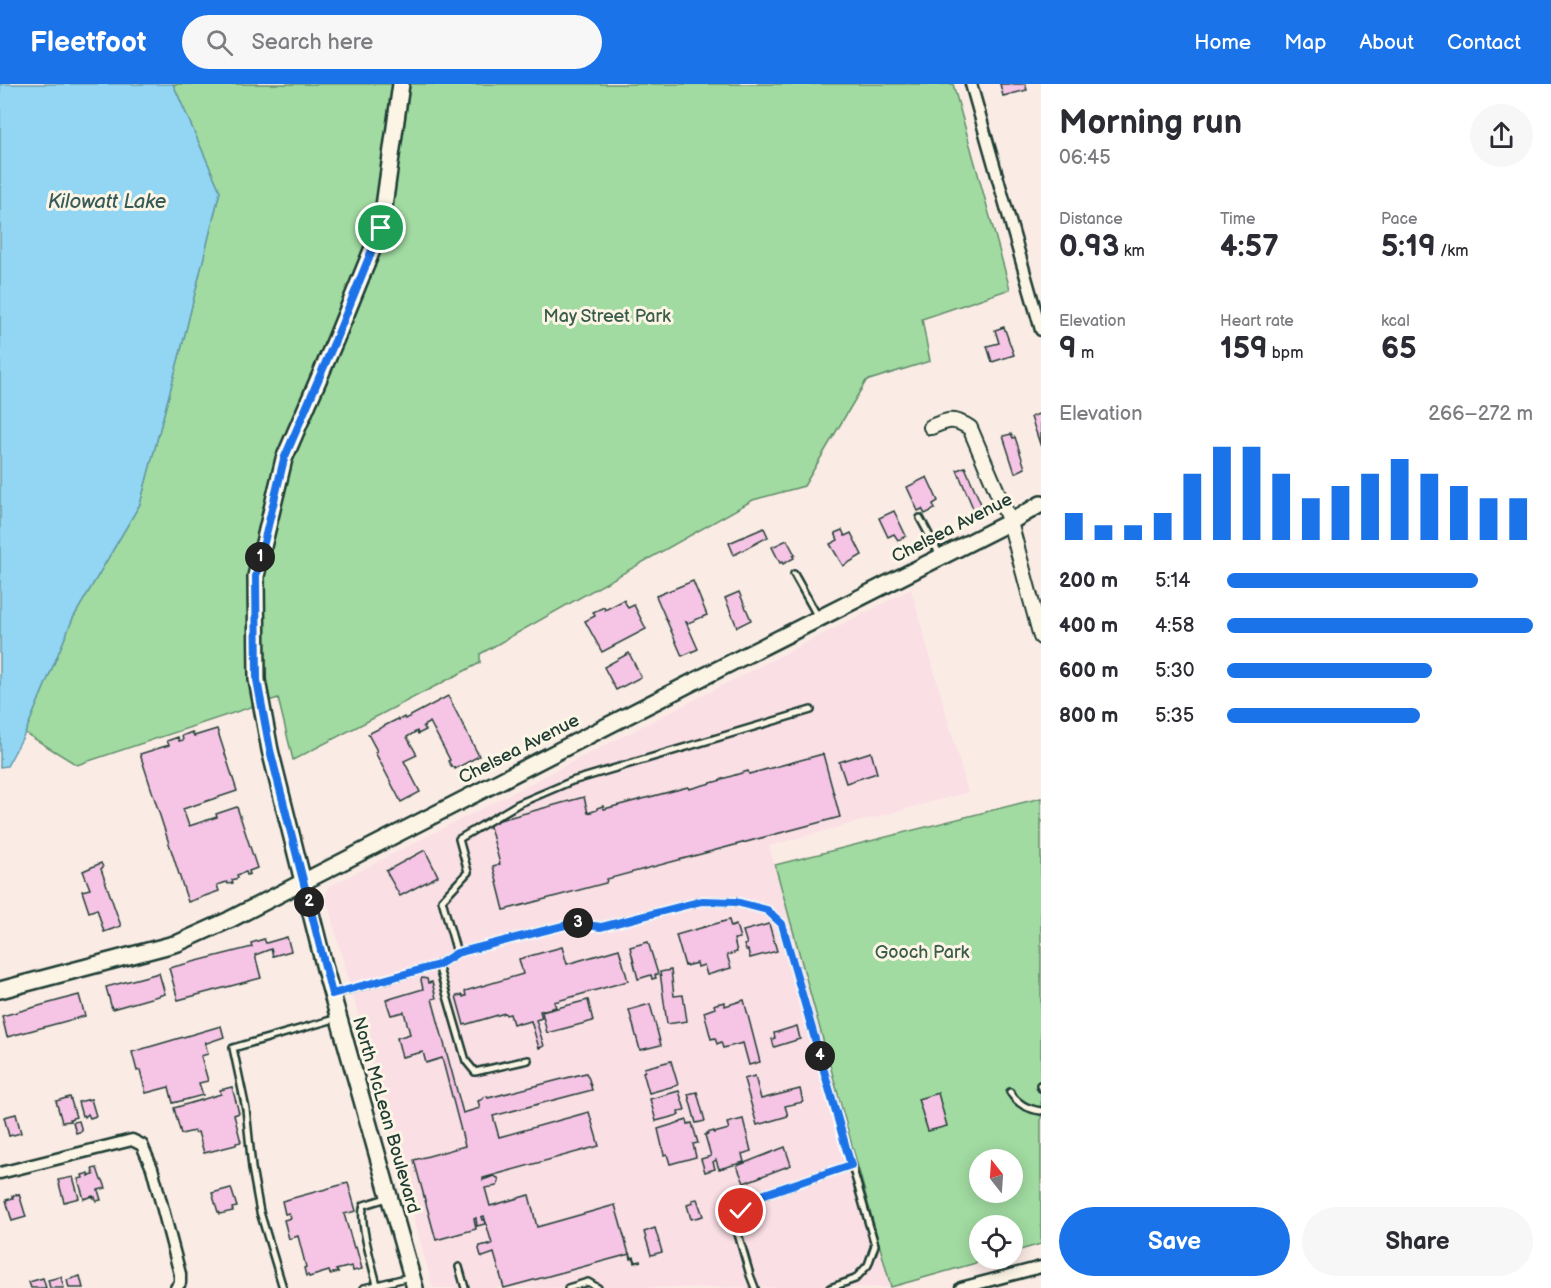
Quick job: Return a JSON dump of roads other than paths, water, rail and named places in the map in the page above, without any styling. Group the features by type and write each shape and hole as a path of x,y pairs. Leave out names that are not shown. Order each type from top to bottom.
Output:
{"main road":[{"name":"North McLean Boulevard","path":"401,84 381,228 284,459 256,576 257,680 270,750 303,882 413,1283"},
{"name":"Chelsea Avenue","path":"0,990 178,943 229,920 1010,522 1041,504"}],"street":[{"path":"971,84 1041,330"},
{"path":"931,427 953,420 970,428 1010,522 1041,636"},
{"path":"0,1173 132,1140 141,1145 152,1168 180,1274 180,1283 176,1288"},
{"path":"961,1288 1041,1267"}],"lane":[{"path":"920,518 940,557"},
{"path":"794,574 819,618"},
{"path":"457,953 442,900 468,872 459,839 518,804 572,782 811,710"},
{"path":"332,994 438,965 457,953 574,923 601,927 702,901 736,902 767,910 782,924 874,1245 868,1265 855,1279 830,1288"},
{"path":"438,965 466,1061 475,1072 528,1060"},
{"path":"283,1288 260,1212 252,1168 246,1109 233,1048 339,1018"},
{"path":"1010,1092 1014,1100 1022,1106 1041,1110"},
{"path":"755,1288 736,1227 741,1211 756,1197 851,1165"},
{"path":"377,1285 363,1225 362,1211 364,1205 389,1197"},
{"path":"459,1267 465,1288"},
{"path":"568,1288 588,1282 598,1288"},
{"path":"364,1288 413,1283"}],"water":[{"name":"Kilowatt Lake","path":"0,84 173,84 220,191 140,504 73,618 25,733 7,766 0,767"}],"park label":[{"name":"May Street Park","path":"607,316"},
{"name":"Gooch Park","path":"922,952"}]}
